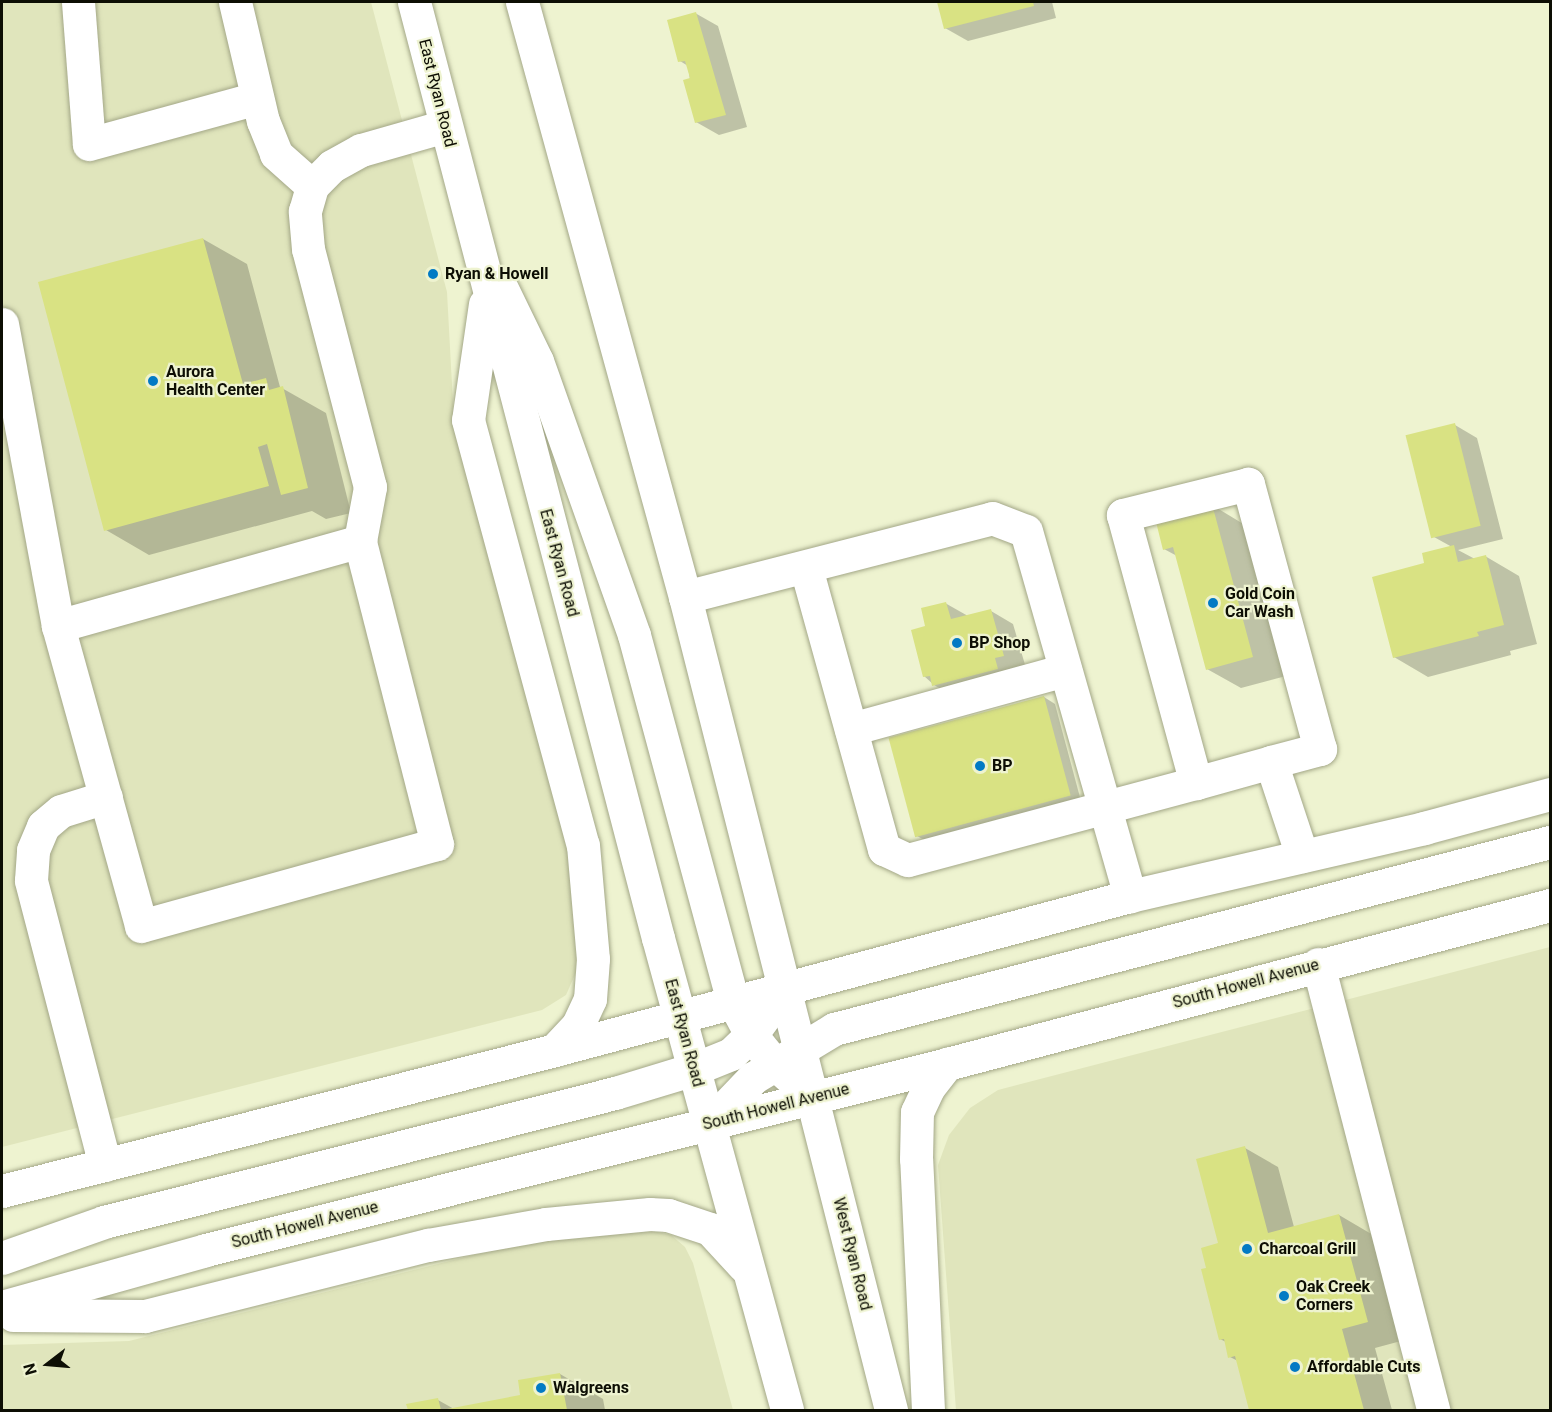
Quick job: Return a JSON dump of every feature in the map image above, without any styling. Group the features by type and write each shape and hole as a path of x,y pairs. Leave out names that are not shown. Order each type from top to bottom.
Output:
{"main road":[{"path":"78,2 89,144 257,98"},
{"path":"235,2 257,98 276,153 312,186"},
{"name":"East Ryan Road","path":"414,2 487,290 709,1124"},
{"path":"522,2 685,597 783,988 786,1055"},
{"path":"2,324 58,626 141,926 437,844 360,541 370,487 308,249 305,211 312,186 332,166 361,150 445,126"},
{"path":"473,231 537,361 634,635 733,1001 751,1035 786,1055 813,1098"},
{"path":"487,290 468,420 580,833 585,867 593,959 590,999 578,1025 555,1050"},
{"path":"806,568 884,849 908,860 1196,783 1320,749 1248,484 1123,515 1196,783"},
{"path":"685,597 806,568 992,518 1026,531 1130,896"},
{"path":"58,626 360,541"},
{"path":"851,729 1065,669"},
{"path":"1271,762 1302,856"},
{"path":"2,1191 555,1050 1130,896 1551,794"},
{"path":"105,1165 31,880 33,850 43,826 61,811 106,797"},
{"path":"787,1410 709,1124 753,1078 786,1055 834,1029 891,1011 1551,842"},
{"name":"South Howell Avenue","path":"2,1307 206,1250 947,1064 1318,964 1551,905"},
{"path":"1318,964 1432,1410"},
{"path":"2,1258 104,1221 615,1093 694,1069 731,1054 751,1035 783,988"},
{"path":"928,1410 916,1159 917,1113 928,1088 947,1064"},
{"name":"West Ryan Road","path":"813,1098 891,1410"},
{"path":"2,1315 145,1316 428,1245 546,1224 650,1214 668,1215 710,1229 747,1270"}],"shaded area":[{"path":"2,2 371,2 447,292 454,422 568,840 577,970 566,995 542,1010 2,1147"},
{"path":"1550,947 1550,1410 956,1410 938,1165 949,1135 970,1108 998,1090"},
{"path":"643,1229 671,1235 685,1247 693,1263 733,1410 2,1410 2,1345 129,1341 554,1235"}],"building":[{"path":"937,2 1033,2 1034,6 944,29"},
{"path":"696,12 726,115 695,123 683,80 690,78 685,61 678,62 667,20"},
{"name":"Aurora Health Center","path":"203,238 243,384 266,378 269,390 283,386 308,488 281,495 267,444 258,447 269,486 104,531 38,282"},
{"path":"1455,423 1481,526 1431,538 1406,435"},
{"name":"Gold Coin Car Wash","path":"1212,504 1253,657 1206,670 1173,547 1163,550 1155,518"},
{"path":"1454,545 1458,562 1486,555 1504,625 1477,632 1479,636 1393,658 1372,577 1424,563 1422,553"},
{"name":"BP Shop","path":"946,602 951,619 991,609 1004,656 995,658 998,669 932,686 930,676 923,677 911,630 925,626 921,608"},
{"name":"BP","path":"1044,696 1071,795 915,837 888,738"},
{"name":"Oak Creek Corners","path":"1245,1146 1268,1233 1339,1214 1368,1322 1342,1329 1364,1410 1249,1410 1235,1356 1228,1358 1224,1339 1219,1340 1201,1269 1206,1268 1201,1248 1218,1243 1196,1159"},
{"name":"Walgreens","path":"560,1373 567,1410 442,1410 520,1395 518,1380"},
{"path":"438,1398 441,1410 408,1410 406,1404"}],"place":[{"name":"Ryan & Howell","path":"433,274"},
{"name":"Aurora Health Center","path":"153,381"},
{"name":"Gold Coin Car Wash","path":"1213,603"},
{"name":"BP Shop","path":"957,643"},
{"name":"BP","path":"980,766"},
{"name":"Charcoal Grill","path":"1247,1249"},
{"name":"Oak Creek Corners","path":"1284,1296"},
{"name":"Affordable Cuts","path":"1295,1367"},
{"name":"Walgreens","path":"541,1388"}]}
